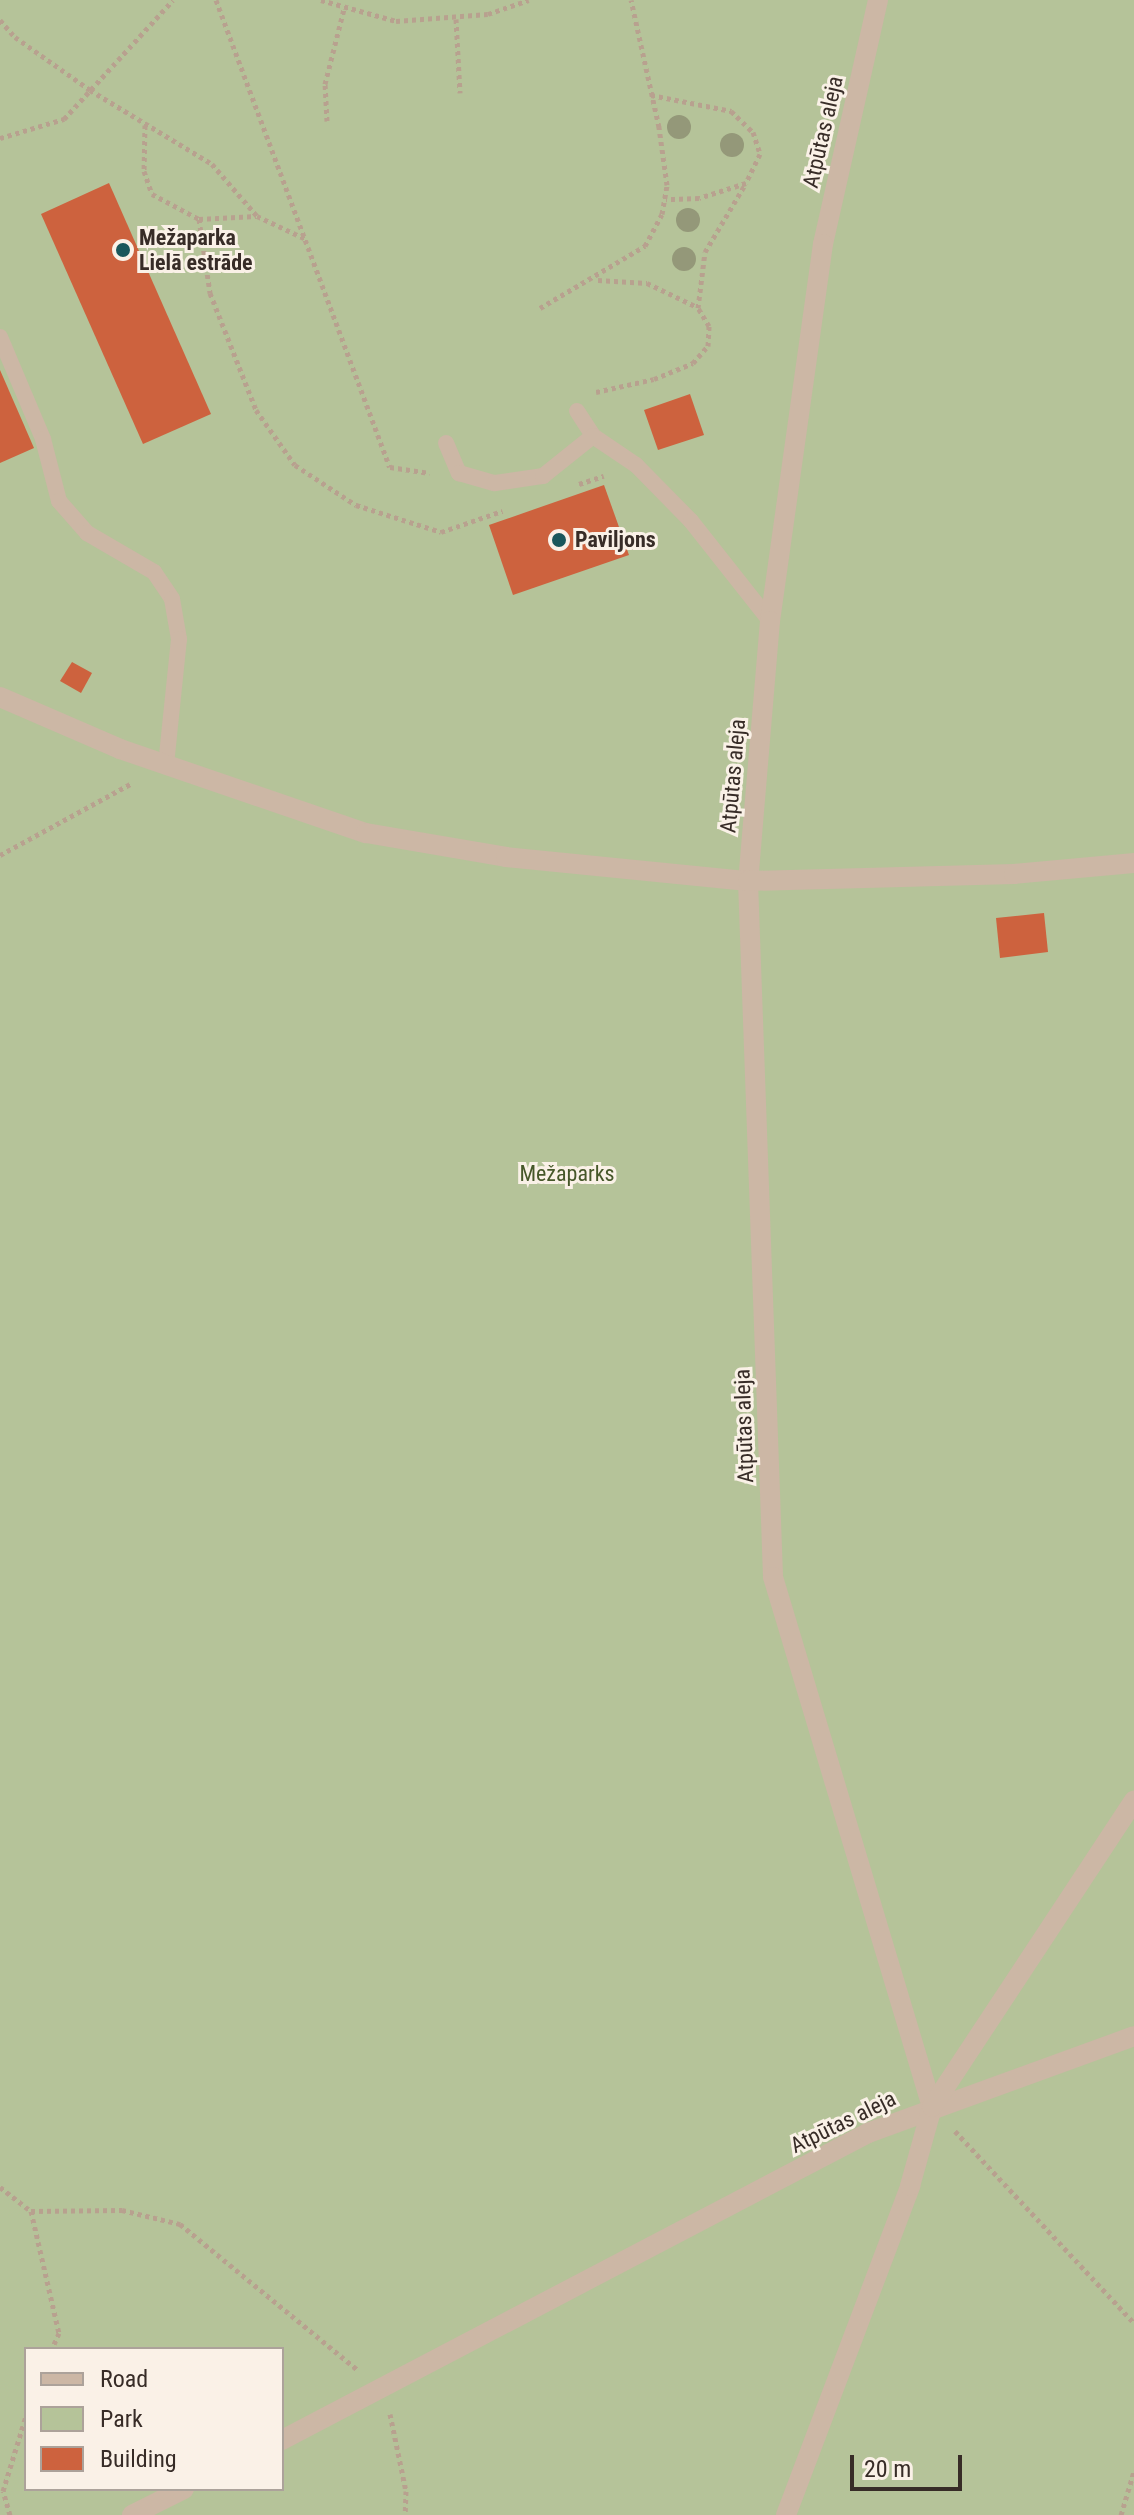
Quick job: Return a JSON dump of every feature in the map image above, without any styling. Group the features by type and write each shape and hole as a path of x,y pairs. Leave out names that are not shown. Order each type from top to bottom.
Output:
{"street":[{"name":"Atpūtas aleja","path":"284,2439 385,2390 868,2133 932,2107 773,1577 748,881 770,621 823,244 878,0"},
{"path":"0,697 166,764 366,833 506,857 748,881 1014,874 1134,863"},
{"path":"786,2515 910,2186 932,2107 1134,1801"},
{"path":"932,2107 1134,2036"},
{"path":"132,2515 180,2491"}],"lane":[{"path":"0,337 43,439 59,501 87,533 154,572 172,599 179,639 166,764"},
{"path":"577,411 593,436 636,465 691,521 770,621"},
{"path":"446,443 459,473 495,483 543,476 593,436"}],"path":[{"path":"0,138 64,119 173,0"},
{"path":"216,0 390,467 416,473 459,473"},
{"path":"321,0 344,9 396,21 456,19 529,0"},
{"path":"540,308 593,281 645,246 666,199 651,95 631,0"},
{"path":"327,121 325,84 344,9"},
{"path":"456,19 460,93"},
{"path":"0,20 15,37 90,90 212,164 257,216 307,240"},
{"path":"651,95 731,111 753,132 760,154 705,252 698,308"},
{"path":"145,125 144,171 152,194 199,219 257,216"},
{"path":"666,199 699,198 746,183"},
{"path":"199,219 210,293 256,410 295,465 320,485 402,522"},
{"path":"584,394 654,379 693,363 708,346 709,326 698,308 647,283 593,281"},
{"path":"0,855 166,764"},
{"path":"932,2107 1134,2323"},
{"path":"0,2187 31,2211 122,2210 180,2224 316,2339 385,2390 406,2491 405,2515"},
{"path":"31,2211 59,2333 53,2347"},
{"path":"10,2515 3,2491 24,2423"},
{"path":"1121,2515 1134,2471"}],"green space":[{"name":"Mežaparks","path":"0,0 1134,0 1134,2515 0,2515"}],"building":[{"path":"109,183 211,414 143,444 41,214"},
{"path":"0,370 34,448 0,463"},
{"path":"690,394 704,435 658,450 644,410"},
{"name":"Paviljons","path":"604,485 629,555 513,595 489,525"},
{"path":"72,662 92,673 81,693 60,681"},
{"path":"1044,913 1048,952 1000,958 996,918"}],"place":[{"name":"Mežaparka Lielā estrāde","path":"123,250"},
{"name":"Paviljons","path":"559,540"}]}
